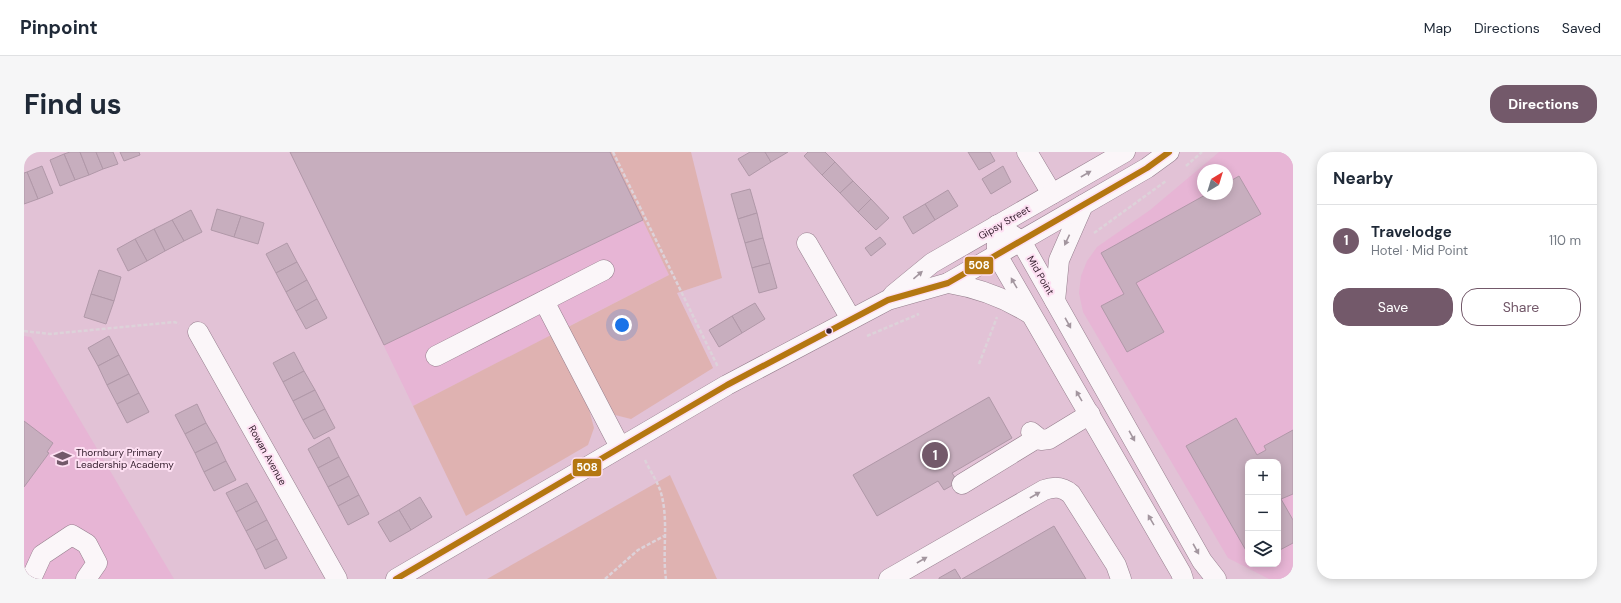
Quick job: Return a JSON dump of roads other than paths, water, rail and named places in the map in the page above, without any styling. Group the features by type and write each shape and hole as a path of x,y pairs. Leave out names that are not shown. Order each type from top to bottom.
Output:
{"street":[{"path":"1027,152 1052,194"},
{"name":"Gipsy Street","path":"888,300 932,263 1125,152"},
{"path":"396,579 727,385 888,300 948,283 1147,168 1169,152"},
{"path":"1055,300 1059,260 1083,205"},
{"path":"997,225 997,255 1090,414 1181,573 1183,579"},
{"name":"Mid Point","path":"997,225 1021,241 1202,561 1216,579"},
{"path":"807,242 851,319"},
{"path":"436,356 604,270"},
{"path":"948,283 976,288 994,294 1010,301 1033,316"},
{"path":"544,300 620,447"},
{"name":"Rowan Avenue","path":"198,332 337,579"},
{"path":"962,484 1034,435 1048,439 1090,414"},
{"path":"888,579 1050,488 1061,488 1071,494 1116,565 1121,579"},
{"path":"31,579 42,555 72,535 87,544 97,563 86,579"}],"place":[{"name":"Travelodge","path":"935,455"},
{"name":"Thornbury Primary Leadership Academy","path":"63,458"}]}
